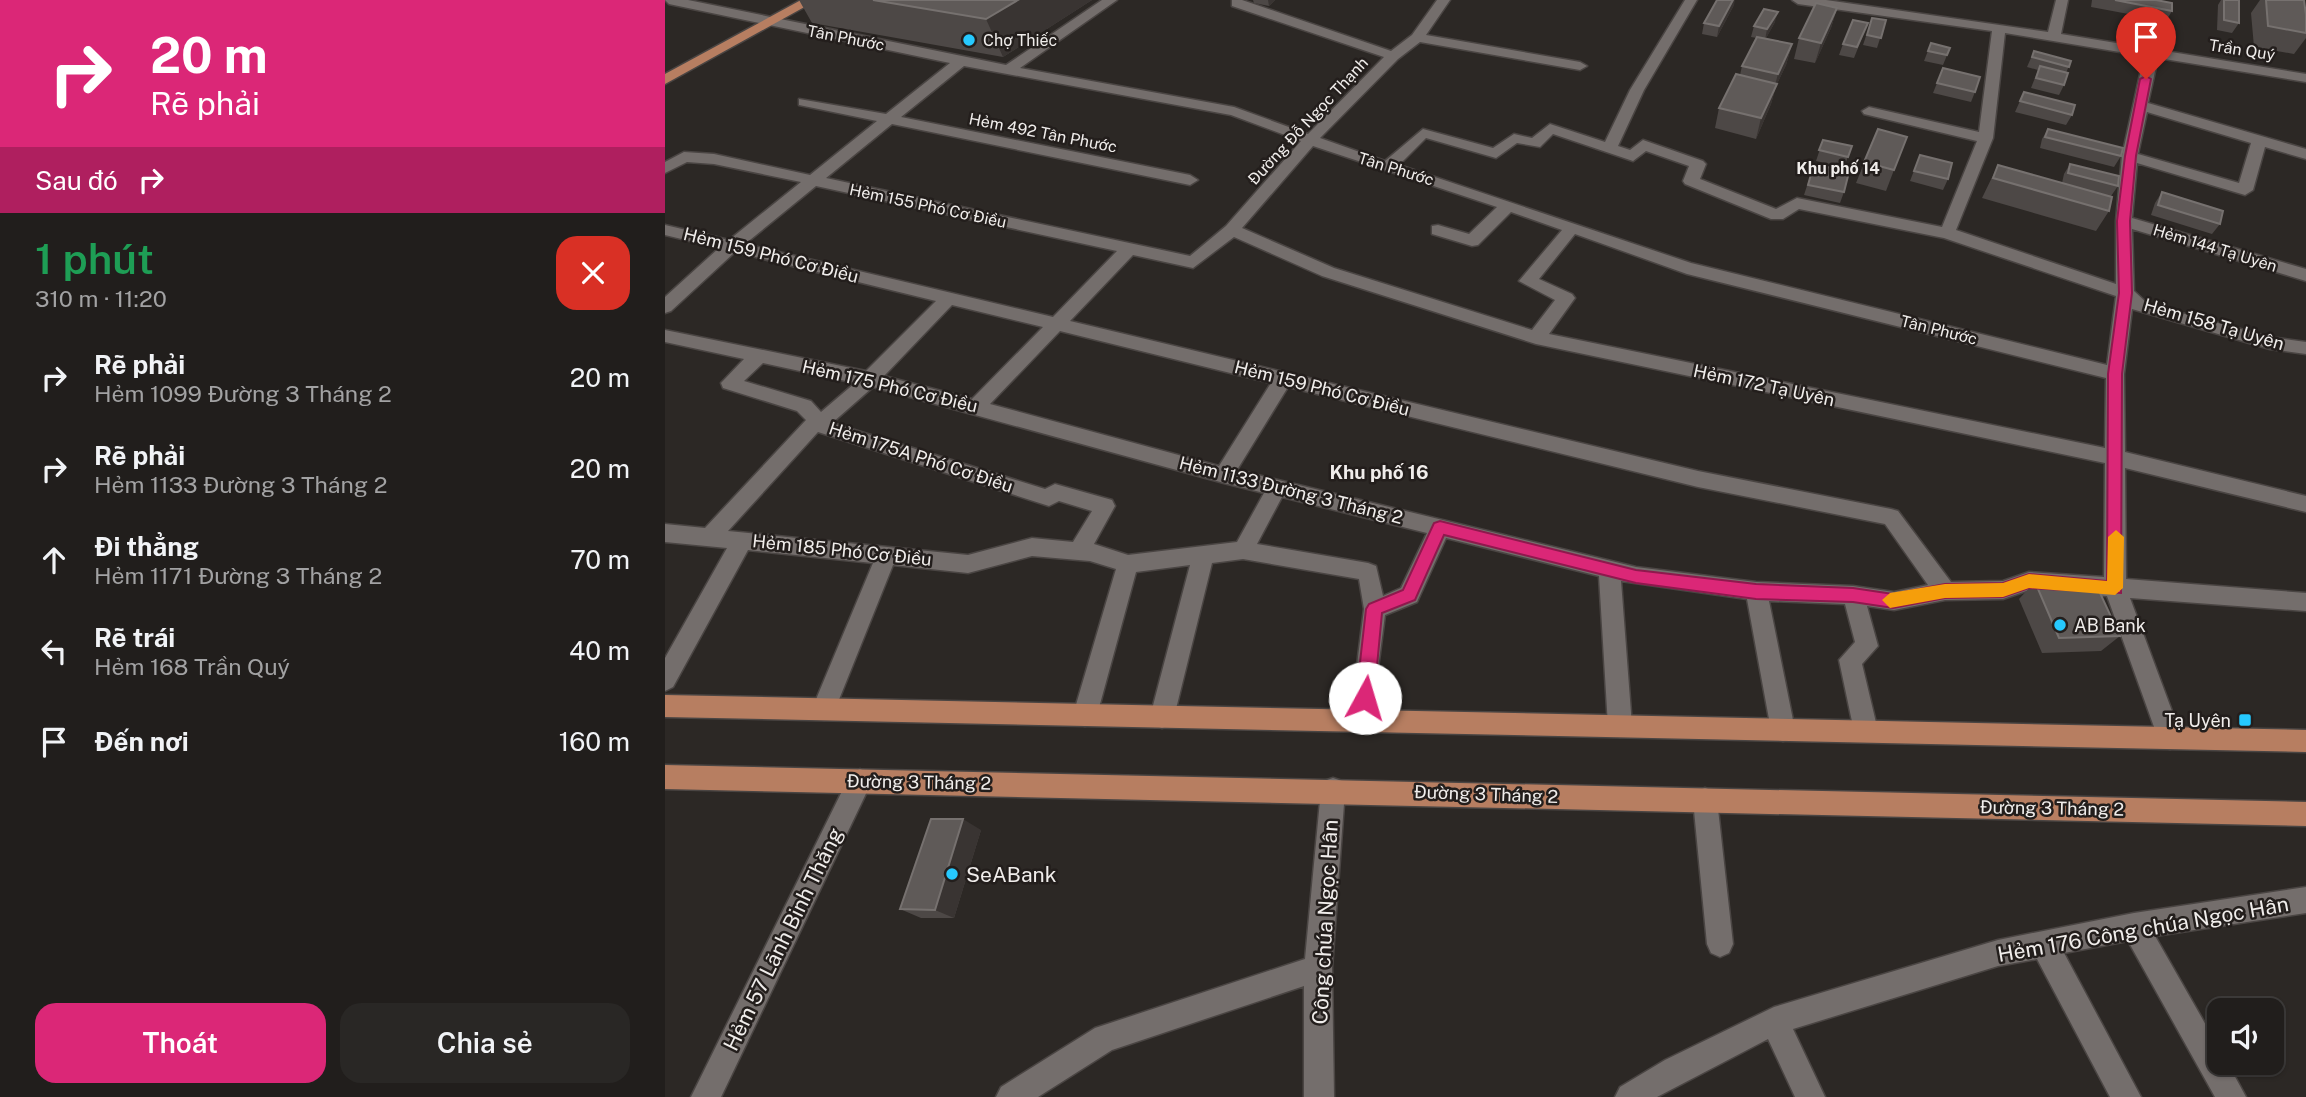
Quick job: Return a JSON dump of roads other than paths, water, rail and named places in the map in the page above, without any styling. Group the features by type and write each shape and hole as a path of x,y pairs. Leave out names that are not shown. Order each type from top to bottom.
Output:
{"main road":[{"path":"667,77 811,0"},
{"path":"665,706 2306,741"},
{"name":"Đường 3 Tháng 2","path":"665,777 2306,814"}],"street":[{"name":"Tân Phước","path":"672,0 961,61 1234,111 1353,156 1508,205 1687,268 2115,374"},
{"path":"1009,69 1111,0"},
{"name":"Đường Đỗ Ngọc Thạnh","path":"1193,262 1232,230 1311,139 1393,56 1417,38 1444,0"},
{"path":"1389,166 1423,133 1496,153 1514,138 1535,144 1550,128 1610,148 1637,90 1691,0"},
{"name":"Trần Quý","path":"1798,0 1999,28 2306,78"},
{"path":"2054,37 2062,0"},
{"path":"1237,3 1265,15 1393,56"},
{"path":"1947,233 1986,138 1999,28"},
{"path":"1417,38 1580,66"},
{"path":"2152,52 2130,156 2124,221 2125,293 2115,374 2115,588 2170,738"},
{"path":"665,307 732,246 961,61"},
{"name":"Hẻm 492 Tân Phước","path":"804,103 1190,180"},
{"path":"2140,105 2306,154"},
{"path":"1869,111 1986,138"},
{"path":"2130,156 2245,190 2259,141"},
{"name":"Hẻm 158 Tạ Uyên","path":"1610,148 1633,156 1643,145 1698,164 1691,181 1777,215 1797,203 1947,233 2125,293 2142,308 2270,343 2306,348"},
{"name":"Hẻm 155 Phó Cơ Điều","path":"665,168 684,157 714,159 1193,262"},
{"path":"1438,230 1472,241 1508,205"},
{"name":"Hẻm 144 Tạ Uyên","path":"2124,221 2306,275"},
{"path":"1536,338 1566,298 1528,281 1571,229"},
{"name":"Hẻm 159 Phó Cơ Điều","path":"665,230 1698,479 1891,517 1945,591"},
{"name":"Hẻm 172 Tạ Uyên","path":"1232,230 1328,272 1536,338 2116,458 2306,504"},
{"path":"977,406 1129,249"},
{"path":"711,536 760,478 816,422 831,416 950,298"},
{"name":"Hẻm 175 Phó Cơ Điều","path":"665,336 870,379 1114,444"},
{"name":"Hẻm 175A Phó Cơ Điều","path":"759,356 730,383 804,406 816,422 826,429 1049,498 1055,492 1105,506 1079,551"},
{"path":"1224,475 1283,379"},
{"name":"Hẻm 1133 Đường 3 Tháng 2","path":"1114,444 1224,475 1636,576 1756,592 1853,595 1893,601 1945,591 2003,590 2029,581 2306,603"},
{"path":"1243,550 1277,488"},
{"path":"1375,609 1409,595 1440,528"},
{"name":"Hẻm 185 Phó Cơ Điều","path":"666,530 968,564 1032,547 1079,551 1128,564"},
{"path":"665,680 743,539"},
{"path":"1085,715 1128,564 1243,550 1368,572 1375,609 1362,721"},
{"path":"1162,717 1204,554"},
{"path":"824,709 887,555"},
{"path":"1609,569 1620,726"},
{"path":"1756,592 1783,730"},
{"path":"1853,595 1867,646 1850,660 1866,731"},
{"name":"Hẻm 57 Lãnh Binh Thăng","path":"706,1097 860,781"},
{"name":"Công chúa Ngọc Hân","path":"1319,1097 1318,968 1333,790"},
{"path":"1705,800 1720,944"},
{"name":"Hẻm 176 Công chúa Ngọc Hân","path":"1630,1097 1675,1070 1773,1021 1998,953 2134,926 2306,900"},
{"path":"2134,926 2231,1097"},
{"path":"2044,944 2126,1097"},
{"path":"1011,1097 1105,1038 1318,968"},
{"path":"1773,1021 1810,1097"}],"place":[{"name":"Chợ Thiếc","path":"969,40"},
{"name":"AB Bank","path":"2060,625"},
{"name":"Tạ Uyên","path":"2245,720"},
{"name":"SeABank","path":"952,874"}],"district":[{"name":"Khu phố 14","path":"1838,168"},
{"name":"Khu phố 16","path":"1379,472"}]}
